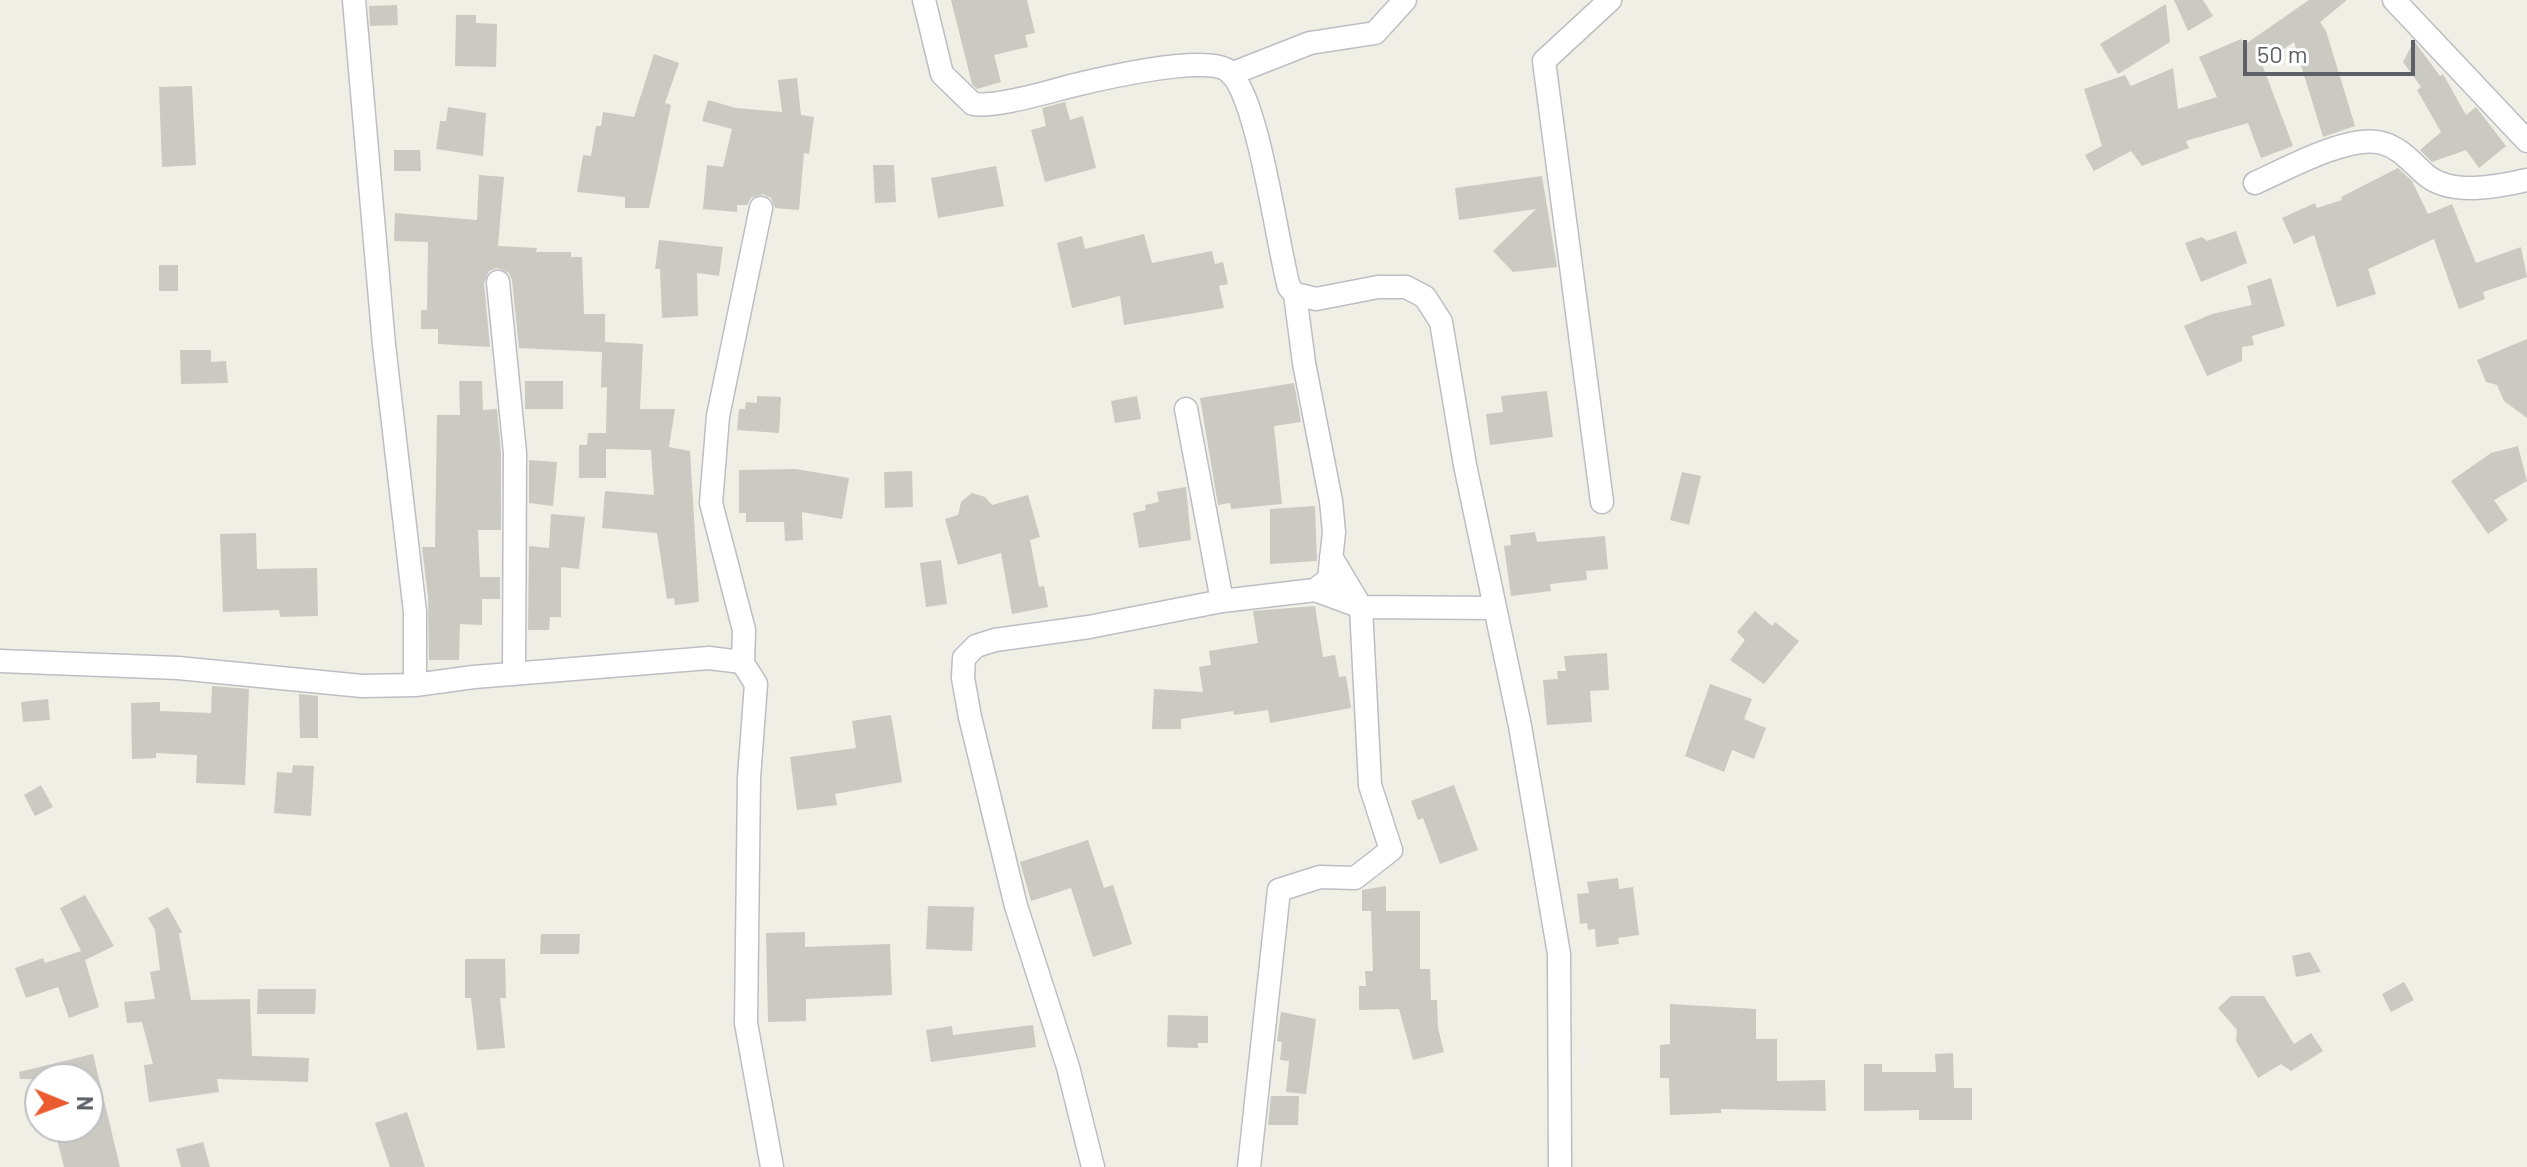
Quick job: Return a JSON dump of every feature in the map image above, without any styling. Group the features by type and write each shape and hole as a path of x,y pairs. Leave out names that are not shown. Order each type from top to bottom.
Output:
{"street":[{"path":"354,0 384,345 415,612 415,685"},
{"path":"924,0 942,74 973,104 1000,103 1158,69 1216,66 1231,74 1246,99 1284,268 1289,287 1295,294 1304,363 1331,501 1334,532 1329,579 1315,590"},
{"path":"1231,74 1310,43 1375,33 1405,0"},
{"path":"1602,502 1544,61 1610,0"},
{"path":"2394,0 2527,141"},
{"path":"2255,183 2318,155 2358,143 2380,142 2397,149 2441,185 2471,187 2527,180"},
{"path":"761,208 718,416 711,503 744,630 743,664 756,684 749,778 746,1023 772,1167"},
{"path":"498,282 515,453 514,674"},
{"path":"1295,294 1324,298 1378,287 1406,287 1425,297 1441,322 1465,465 1520,726 1559,954 1560,1167"},
{"path":"1186,409 1222,601"},
{"path":"1249,1167 1279,890 1320,877 1355,878 1391,850 1370,785 1361,607 1331,557"},
{"path":"1093,1167 1068,1067 1016,906 970,717 963,678 964,658 976,646 995,640 1089,627 1222,601 1315,590 1361,607 1495,608"},
{"path":"0,661 178,668 362,686 415,685 709,658 730,659 743,664"}],"building":[{"path":"951,0 1027,0 1035,33 1025,35 1028,47 994,55 1001,82 977,89 972,84"},
{"path":"2174,0 2203,0 2213,16 2188,31"},
{"path":"2309,0 2347,0 2320,22 2326,31 2355,126 2323,137 2294,42 2262,64 2293,146 2261,158 2248,123 2186,141 2189,148 2142,166 2131,151 2094,171 2085,155 2102,146 2084,89 2125,75 2131,86 2173,68 2178,109 2217,97 2199,57 2241,39 2244,45"},
{"path":"2166,4 2170,42 2118,74 2100,44"},
{"path":"397,5 398,25 370,26 369,6"},
{"path":"456,15 476,15 476,23 497,24 496,67 455,66"},
{"path":"2414,41 2440,76 2443,74 2466,115 2476,107 2506,146 2479,168 2466,150 2432,162 2420,150 2441,132 2417,90 2421,87 2403,62"},
{"path":"654,54 679,63 665,103 671,105 649,208 625,208 625,197 577,192 583,155 591,156 596,126 601,126 603,112 634,117"},
{"path":"797,78 801,115 814,117 809,154 804,153 799,210 775,208 771,198 763,194 751,198 747,205 737,205 737,212 703,209 707,165 723,167 732,129 702,121 708,100 736,108 782,112 778,80"},
{"path":"192,86 196,165 162,167 159,87"},
{"path":"1065,102 1070,120 1083,116 1096,168 1045,182 1031,130 1046,126 1042,108"},
{"path":"448,107 486,113 483,156 436,149 440,121 446,121"},
{"path":"394,150 420,150 421,171 394,171"},
{"path":"873,165 894,165 896,202 875,203"},
{"path":"996,166 1004,206 938,218 931,178"},
{"path":"2398,168 2412,181 2428,214 2452,204 2476,263 2521,247 2527,277 2483,292 2485,299 2459,309 2434,239 2368,269 2376,294 2337,307 2314,235 2294,244 2282,218 2315,203 2317,208 2342,200 2341,197"},
{"path":"479,175 504,177 498,246 537,248 536,252 571,252 571,257 582,257 584,314 605,314 605,342 643,344 640,409 675,409 669,447 690,451 699,602 675,605 674,598 667,599 657,533 602,528 605,491 654,495 651,450 606,449 606,478 579,478 579,445 587,445 588,433 606,433 607,387 601,388 602,352 519,348 512,280 509,273 497,268 489,271 484,283 490,347 438,344 438,329 421,329 421,310 427,310 428,242 394,241 395,213 477,220"},
{"path":"1542,176 1557,267 1513,272 1493,251 1536,209 1459,220 1455,188"},
{"path":"2236,231 2247,263 2201,282 2185,243 2202,237 2207,241"},
{"path":"1144,234 1152,263 1212,251 1215,264 1223,262 1228,284 1219,286 1224,308 1124,325 1120,296 1072,308 1057,243 1082,236 1085,249"},
{"path":"659,240 723,247 719,276 697,273 698,316 662,318 660,269 655,269"},
{"path":"159,265 178,265 178,291 159,291"},
{"path":"2271,278 2285,326 2252,336 2254,345 2242,347 2242,361 2207,376 2184,326 2212,314 2252,305 2247,286"},
{"path":"2527,339 2527,418 2504,401 2497,385 2486,382 2477,360"},
{"path":"180,350 211,350 211,362 226,361 228,383 181,384"},
{"path":"459,381 482,381 483,410 497,409 501,454 501,530 478,530 480,577 500,577 500,599 482,599 482,625 460,624 459,660 429,660 428,597 422,547 435,547 437,415 460,415"},
{"path":"525,381 563,381 563,409 525,409"},
{"path":"1294,383 1301,422 1274,426 1282,504 1231,509 1230,503 1218,505 1200,398"},
{"path":"1547,391 1553,437 1490,445 1486,414 1503,412 1501,396"},
{"path":"757,396 781,397 779,433 737,430 739,409 745,409 746,402 757,403"},
{"path":"1137,396 1141,419 1115,423 1111,401"},
{"path":"2518,446 2527,481 2494,500 2508,520 2488,534 2451,481 2491,453"},
{"path":"529,460 557,462 553,506 529,503"},
{"path":"796,469 849,478 842,519 802,512 803,540 785,541 784,522 746,522 746,513 739,513 739,470"},
{"path":"912,471 913,507 885,508 884,472"},
{"path":"1682,472 1701,476 1689,525 1670,520"},
{"path":"1186,487 1191,540 1139,548 1133,513 1146,510 1145,505 1159,502 1157,492"},
{"path":"972,493 985,497 992,505 1028,495 1040,537 1030,540 1039,587 1044,586 1048,607 1012,614 1001,553 958,565 945,519 958,515 961,502"},
{"path":"1315,506 1317,561 1270,564 1270,509"},
{"path":"551,514 585,517 579,569 561,567 561,617 550,617 549,630 528,630 529,546 549,548"},
{"path":"1535,532 1537,542 1605,536 1608,569 1586,571 1587,580 1550,584 1551,591 1511,596 1504,546 1511,545 1510,535"},
{"path":"256,533 257,569 317,568 318,616 280,617 279,610 223,612 220,534"},
{"path":"941,560 947,604 926,607 920,563"},
{"path":"1315,606 1323,657 1335,655 1339,677 1346,676 1351,708 1270,723 1268,710 1234,715 1233,711 1181,719 1181,729 1152,729 1154,689 1203,692 1199,667 1211,665 1209,651 1258,643 1253,611"},
{"path":"1755,611 1772,626 1775,622 1799,641 1764,684 1730,660 1745,640 1737,632"},
{"path":"1607,653 1609,690 1590,691 1592,722 1547,725 1543,680 1558,679 1557,671 1566,671 1564,656"},
{"path":"1710,684 1752,699 1744,719 1766,728 1754,759 1732,750 1724,772 1685,756"},
{"path":"212,686 249,689 245,785 196,783 197,755 156,753 156,758 132,759 131,703 160,702 160,711 211,713"},
{"path":"299,694 318,696 318,738 300,738"},
{"path":"48,699 50,720 23,722 21,702"},
{"path":"891,715 902,782 835,794 837,805 797,810 790,757 856,748 852,721"},
{"path":"293,765 314,766 311,816 274,813 277,772 292,773"},
{"path":"41,785 53,807 35,816 24,795"},
{"path":"1454,785 1478,850 1440,864 1423,818 1418,820 1411,801"},
{"path":"1088,840 1104,888 1113,885 1132,944 1093,957 1071,888 1031,901 1020,862"},
{"path":"1618,878 1619,889 1633,887 1639,935 1618,938 1619,944 1596,947 1595,929 1588,930 1587,923 1580,924 1577,894 1589,893 1587,882"},
{"path":"1386,886 1386,911 1420,911 1420,969 1430,969 1431,1000 1437,1000 1438,1028 1444,1052 1413,1060 1399,1009 1359,1010 1359,986 1366,986 1365,971 1373,971 1371,911 1362,911 1362,890"},
{"path":"85,895 114,946 85,960 99,1007 69,1018 58,987 26,998 15,968 43,958 45,963 81,951 60,908"},
{"path":"928,906 974,907 972,951 926,949"},
{"path":"168,907 182,932 179,934 191,1000 250,999 252,1056 309,1058 308,1082 217,1079 219,1092 149,1102 144,1065 153,1064 142,1022 127,1023 124,1002 155,999 150,972 160,970 155,930 148,918"},
{"path":"805,932 805,947 890,944 892,995 806,999 806,1021 768,1022 766,933"},
{"path":"541,934 580,934 579,954 540,954"},
{"path":"2310,952 2321,972 2296,977 2292,956"},
{"path":"465,959 505,959 506,998 500,998 505,1048 477,1050 471,998 465,998"},
{"path":"2404,982 2414,1000 2391,1012 2382,994"},
{"path":"258,989 316,989 315,1014 257,1014"},
{"path":"2231,996 2264,996 2294,1044 2311,1033 2323,1051 2291,1071 2281,1064 2258,1078 2236,1041 2237,1030 2218,1008"},
{"path":"1670,1004 1756,1009 1756,1039 1777,1039 1777,1081 1825,1080 1826,1111 1721,1109 1721,1113 1670,1115 1669,1078 1660,1078 1660,1045 1670,1044"},
{"path":"1281,1012 1316,1019 1306,1094 1286,1092 1289,1061 1280,1060 1282,1042 1277,1041"},
{"path":"1168,1015 1208,1016 1208,1043 1198,1043 1198,1048 1167,1047"},
{"path":"1033,1025 1036,1047 931,1062 926,1030 952,1026 953,1035"},
{"path":"1953,1053 1954,1088 1972,1088 1972,1120 1919,1120 1919,1110 1864,1111 1864,1064 1882,1064 1882,1072 1936,1072 1935,1054"},
{"path":"93,1054 95,1063 56,1063"},
{"path":"1271,1096 1299,1096 1298,1125 1268,1125"},
{"path":"104,1100 120,1167 64,1167 58,1143 104,1143"},
{"path":"407,1112 425,1167 390,1167 375,1123"},
{"path":"203,1142 210,1167 181,1167 176,1149"}]}
